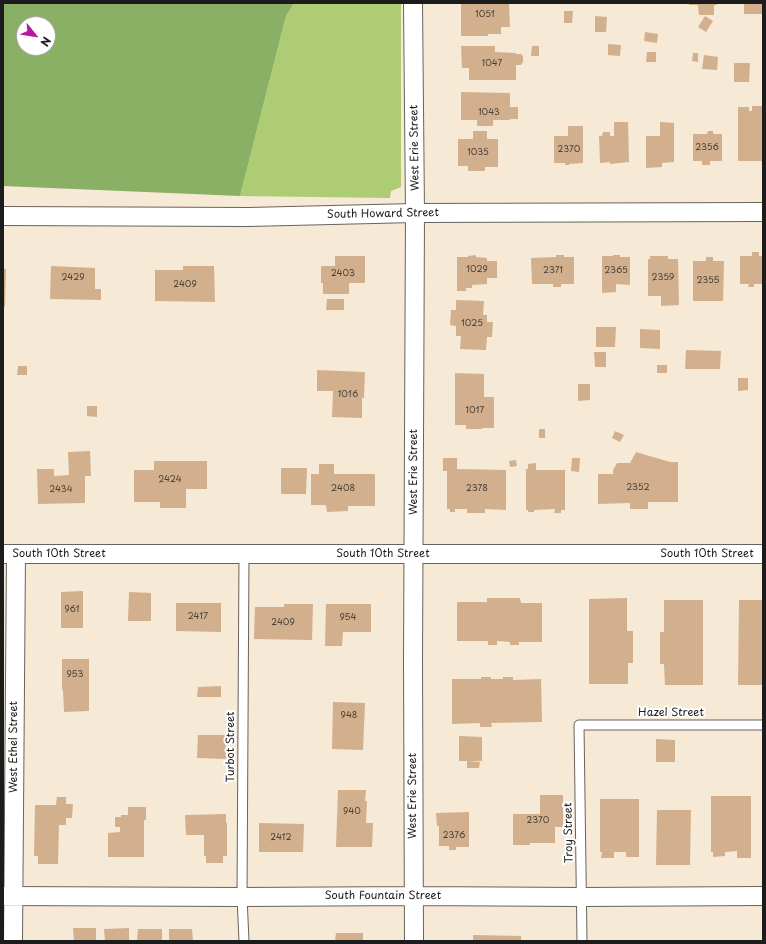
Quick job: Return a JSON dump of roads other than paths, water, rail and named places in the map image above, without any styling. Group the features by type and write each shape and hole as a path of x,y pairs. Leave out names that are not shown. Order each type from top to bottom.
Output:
{"street":[{"name":"West Erie Street","path":"413,3 415,213 413,554 414,941"},
{"name":"South Howard Street","path":"3,216 248,217 415,213 763,212"},
{"name":"South 10th Street","path":"9,554 763,554"},
{"name":"West Ethel Street","path":"9,554 8,896 13,941"},
{"name":"South Fountain Street","path":"8,896 763,896"}],"lane":[{"name":"Turbot Street","path":"244,554 242,897 244,941"},
{"name":"Hazel Street","path":"579,725 763,725"},
{"name":"Troy Street","path":"579,725 582,941"}]}
